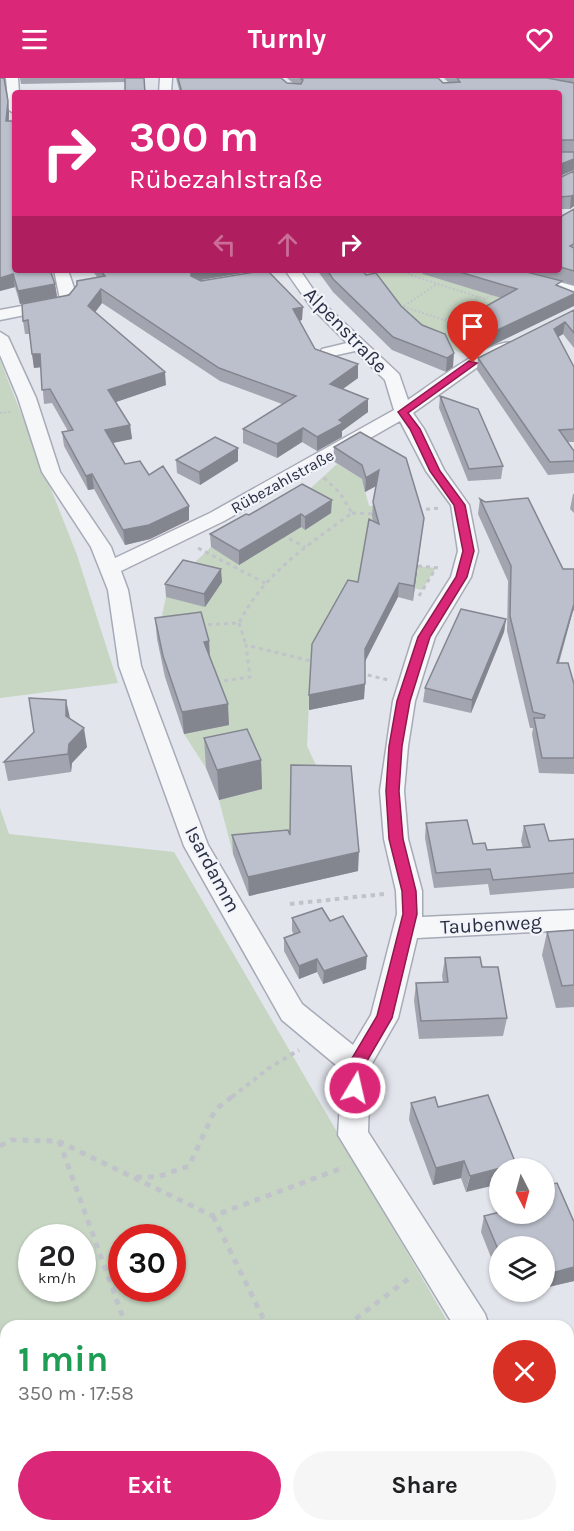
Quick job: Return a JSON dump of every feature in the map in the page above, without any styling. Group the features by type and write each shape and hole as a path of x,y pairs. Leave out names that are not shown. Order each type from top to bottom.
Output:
{"street":[{"path":"0,315 65,303 69,297 62,273"},
{"name":"Alpenstraße","path":"287,273 393,378 403,412 415,429 435,471 459,507 468,551 461,577 424,637 409,685 396,746 393,791 396,839 409,891 410,914 384,1018 356,1065"},
{"path":"510,273 574,291"},
{"name":"Isardamm","path":"0,337 27,398 51,472 100,547 118,590 130,666 196,846 292,1012 356,1065"},
{"name":"Rübezahlstraße","path":"109,569 179,537 304,468 403,412 473,363 523,338"},
{"path":"328,352 358,345"},
{"name":"Taubenweg","path":"407,928 574,920"},
{"path":"356,1065 353,1135 469,1320"}],"path":[{"path":"411,273 495,303"},
{"path":"420,278 426,274"},
{"path":"485,299 519,277"},
{"path":"394,309 404,307 437,284"},
{"path":"404,307 446,320 479,297"},
{"path":"304,468 333,485 352,513"},
{"path":"414,511 459,507"},
{"path":"207,684 250,676 246,645 239,623 249,600 281,565 352,513 380,514"},
{"path":"274,530 305,548"},
{"path":"179,537 265,583"},
{"path":"418,566 436,568 419,596"},
{"path":"195,625 239,623"},
{"path":"246,645 320,663"},
{"path":"354,671 409,685"},
{"path":"290,904 409,891"},
{"path":"134,1177 158,1177 189,1167 216,1110 269,1068 298,1050 332,1045"},
{"path":"0,1146 11,1140 58,1141 213,1216 264,1320"},
{"path":"58,1141 124,1320"},
{"path":"213,1216 368,1159"},
{"path":"354,1320 432,1261"}],"green space":[{"path":"354,273 431,273 514,303 467,355 421,338"},
{"path":"0,360 77,555 118,683 0,698"},
{"path":"337,464 362,479 369,506 396,504 393,522 371,521 414,586 418,566 436,568 422,590 396,584 310,680 307,746 325,784 290,848 233,854 219,800 261,789 248,758 206,768 184,734 228,725 216,693 173,701 163,669 210,663 157,639 166,597 184,573 211,547 239,564 301,497"},
{"path":"0,808 9,834 174,852 447,1320 0,1320"}],"building":[{"path":"0,78 4,78 8,101 6,121 12,121 12,273 51,273 55,284 18,291 13,274 0,278"},
{"path":"125,78 144,78 145,90 125,90"},
{"path":"178,78 281,78 287,83 301,84 303,80 300,78 438,78 443,83 460,82 457,78 547,78 574,83 574,140 562,140 562,90 181,90"},
{"path":"562,152 574,152 574,159 562,164"},
{"path":"574,171 574,195 562,197 562,177"},
{"path":"574,209 574,244 570,246 574,248 574,271 562,268 562,216"},
{"path":"102,273 191,273 191,276 201,281 249,273 270,273 303,307 293,309 315,349 358,364 330,384 368,399 339,420 343,423 317,437 303,428 277,444 243,429 296,396 219,368 101,289 88,306 165,372 108,390 130,425 105,430 125,464 140,461 149,475 163,466 189,506 149,525 123,530 92,474 86,476 62,432 73,430 50,389 42,390 40,354 32,354 28,320 23,321 22,304 69,295 77,285 77,281 105,276"},
{"path":"329,273 364,273 366,275 376,273 401,306 422,325 445,334 454,353 447,358 393,337"},
{"path":"463,273 531,273 562,281 556,285 574,294 470,343 456,323 517,289"},
{"path":"574,310 574,333 565,322 554,329 574,367 574,429 559,430 574,451 574,461 550,462 478,358"},
{"path":"440,396 478,409 503,466 469,469"},
{"path":"360,432 406,458 424,518 414,586 399,583 365,649 365,684 309,695 312,644 348,580 358,582 369,519 379,524 373,502 379,470 366,478 362,465 334,447"},
{"path":"215,437 238,448 199,472 176,460"},
{"path":"302,484 332,500 305,517 301,514 239,551 210,534 246,514 249,515"},
{"path":"528,498 563,569 574,569 574,604 557,663 568,663 574,684 574,758 542,758 534,718 544,718 545,715 533,712 510,616 511,566 480,499 485,502"},
{"path":"183,560 221,569 204,594 165,584"},
{"path":"461,609 506,619 472,700 425,688"},
{"path":"201,612 209,641 204,642 228,704 182,712 163,656 155,618"},
{"path":"29,698 66,700 66,716 84,728 69,744 68,754 4,762 34,732"},
{"path":"247,729 261,760 217,770 204,738"},
{"path":"291,765 351,766 359,852 248,877 232,835 288,830 290,835"},
{"path":"467,820 473,844 485,843 487,850 530,847 524,826 544,824 549,841 574,839 574,873 493,880 490,869 436,873 426,823"},
{"path":"322,908 330,921 343,916 367,956 324,971 317,959 299,966 284,938 300,932 292,918"},
{"path":"574,930 574,985 562,986 547,932"},
{"path":"480,957 482,967 498,967 507,1018 421,1021 416,983 448,982 445,958"},
{"path":"488,1095 514,1158 489,1158 489,1171 470,1176 464,1161 436,1168 411,1103 435,1097 438,1107"},
{"path":"555,1183 557,1183 574,1222 574,1267 555,1272 555,1236 492,1236 484,1216 489,1215 489,1224 555,1224"}],"route":[{"path":"355,1088 356,1065 384,1018 410,914 409,891 396,839 393,791 396,746 404,701 424,637 461,577 468,551 460,505 435,471 415,429 403,412 473,363"}]}
